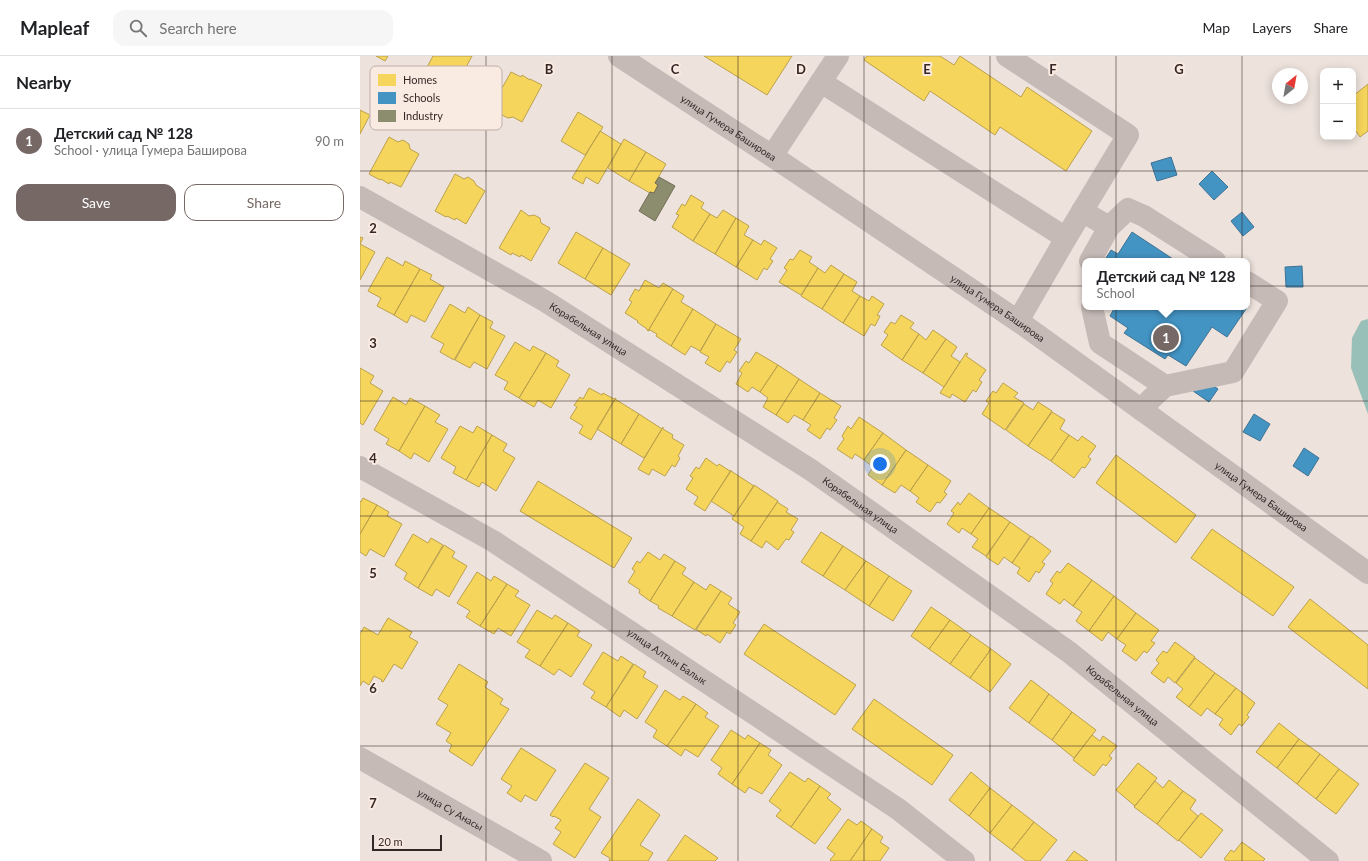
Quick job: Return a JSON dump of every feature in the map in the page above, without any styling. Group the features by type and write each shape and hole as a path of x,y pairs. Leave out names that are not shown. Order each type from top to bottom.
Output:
{"street":[{"name":"улица Гумера Баширова","path":"619,56 772,156 1018,321 1368,574"},
{"path":"772,156 838,56"},
{"path":"1007,56 1128,135 1018,321"},
{"path":"821,82 1066,238"},
{"name":"Корабельная улица","path":"360,197 545,301 811,470 1069,652 1328,861"},
{"path":"1092,258 1109,227 1128,209 1144,216 1210,258"},
{"path":"1082,211 1109,227"},
{"path":"1143,411 1150,400 1165,386 1232,372 1277,300 1250,284"},
{"path":"1093,310 1100,343 1165,386"},
{"name":"улица Алтын Балык","path":"360,467 500,545 898,809 964,861"},
{"name":"улица Су Анасы","path":"360,758 541,861"}],"water":[{"path":"1368,319 1368,414 1351,368 1352,338 1361,321"}],"building: Homes":[{"path":"376,56 388,56 385,61"},
{"path":"433,56 472,56 467,66 428,66"},
{"path":"704,56 792,56 767,95"},
{"path":"867,56 940,56 954,65 960,56 1021,97 1027,87 1092,131 1066,171 1000,127 995,135 930,91 924,101 864,60"},
{"path":"511,72 521,77 522,75 542,85 522,122 513,117 508,118 502,115 502,88"},
{"path":"1368,84 1368,131 1360,137 1356,131 1356,94"},
{"path":"360,110 370,115 360,134"},
{"path":"578,112 603,127 585,155 561,141"},
{"path":"600,131 621,144 598,184 586,177 583,184 572,178"},
{"path":"389,137 398,142 403,140 409,144 410,149 419,154 401,187 390,182 389,184 369,174"},
{"path":"624,139 646,152 629,181 608,168"},
{"path":"646,152 666,164 655,183 658,185 654,193 650,193 629,181"},
{"path":"455,174 464,179 468,177 485,191 466,224 456,218 455,220 447,216 446,217 435,211"},
{"path":"691,195 704,203 701,208 710,214 693,241 672,227 679,215 676,214 682,204 685,206"},
{"path":"521,210 529,216 534,215 540,218 541,223 550,228 531,261 521,255 520,257 512,253 511,255 499,248"},
{"path":"723,210 736,218 715,254 693,241 710,214 717,218"},
{"path":"736,218 749,226 744,235 753,240 736,267 715,254"},
{"path":"576,232 603,248 585,279 558,263"},
{"path":"360,237 363,238 360,244"},
{"path":"753,240 761,245 764,240 777,248 770,259 773,261 767,270 764,268 757,280 736,267"},
{"path":"360,244 375,252 360,280"},
{"path":"603,248 630,264 611,295 585,279"},
{"path":"800,250 812,257 809,262 818,268 801,295 779,282 787,270 784,268 790,259 793,260"},
{"path":"387,257 403,266 405,261 420,269 394,315 377,306 381,298 368,291"},
{"path":"831,265 844,274 822,309 801,296 818,268 825,273"},
{"path":"420,269 432,275 430,279 444,287 425,322 411,315 407,323 394,315"},
{"path":"844,274 857,282 852,291 860,296 843,323 822,309"},
{"path":"645,280 659,288 663,283 673,289 648,331 637,322 638,321 625,313 632,302 629,300 635,289 639,291"},
{"path":"673,289 684,296 681,302 693,309 671,346 656,336 657,334 650,330 648,331"},
{"path":"860,296 869,301 872,296 884,304 877,315 880,316 875,326 871,324 864,336 843,323"},
{"path":"450,304 465,313 468,307 480,315 454,360 440,352 444,344 431,337"},
{"path":"693,309 716,324 700,351 691,346 685,355 671,346"},
{"path":"480,315 493,322 490,328 505,336 487,369 474,362 470,368 455,360"},
{"path":"901,315 914,323 910,328 919,334 902,360 881,345 888,335 884,332 891,322 895,324"},
{"path":"716,324 741,339 734,350 737,352 730,363 727,361 720,372 705,363 709,357 700,352"},
{"path":"933,330 946,339 923,373 902,360 919,334 926,340"},
{"path":"946,339 957,347 951,356 960,362 944,387 923,373"},
{"path":"515,342 530,351 533,346 546,353 519,398 504,389 508,382 495,375"},
{"path":"756,352 778,365 760,392 752,387 748,392 736,384 742,373 739,371 746,361 749,363"},
{"path":"546,353 559,361 556,366 570,375 551,408 538,400 534,407 519,398"},
{"path":"966,353 968,354 966,356 986,370 979,380 982,382 976,392 973,390 965,402 952,394 950,398 940,393"},
{"path":"778,365 799,379 776,415 763,407 768,398 760,392"},
{"path":"360,368 374,376 370,383 383,391 363,425 360,423"},
{"path":"799,379 820,393 803,420 794,415 788,423 776,415"},
{"path":"1003,383 1018,393 1014,397 1024,403 1005,430 982,414 989,403 986,401 993,391 996,393"},
{"path":"589,388 602,395 603,393 614,399 616,398 591,440 579,433 583,426 570,418 577,407 574,405 580,397 583,399"},
{"path":"820,393 841,406 834,418 837,420 830,430 827,428 820,439 807,430 811,425 803,420"},
{"path":"393,397 406,405 410,398 425,406 399,451 386,444 389,439 374,430"},
{"path":"615,399 639,414 621,444 597,429"},
{"path":"1038,402 1052,411 1028,446 1006,430 1024,404 1033,410"},
{"path":"425,406 440,415 435,422 448,429 429,462 414,453 411,459 399,451"},
{"path":"1052,412 1065,420 1060,429 1069,435 1051,461 1028,446"},
{"path":"639,414 662,429 644,458 621,444"},
{"path":"859,417 883,433 864,460 855,454 852,459 837,449 844,439 842,436 848,426 851,429"},
{"path":"460,426 473,433 477,426 492,435 466,480 453,473 456,467 441,458"},
{"path":"663,427 663,429 673,435 672,438 684,445 678,456 680,458 675,467 672,465 665,476 652,469 649,475 638,469"},
{"path":"883,433 906,450 882,485 868,475 873,467 864,460"},
{"path":"492,435 507,444 503,451 515,458 496,491 482,482 479,487 466,480"},
{"path":"1069,435 1078,441 1082,436 1096,446 1088,457 1091,459 1085,468 1082,467 1074,478 1051,461"},
{"path":"906,450 928,465 910,491 901,485 895,493 882,485"},
{"path":"1116,455 1196,515 1176,543 1096,483"},
{"path":"706,458 717,466 719,464 730,471 731,470 705,511 694,504 698,497 686,489 693,478 690,476 696,467 699,469"},
{"path":"928,465 951,481 944,492 947,494 940,503 937,502 930,512 916,502 919,498 910,491"},
{"path":"731,471 754,486 734,516 711,501"},
{"path":"538,481 632,538 614,568 520,511"},
{"path":"754,485 778,501 751,541 740,534 744,527 732,519"},
{"path":"969,493 989,508 971,534 962,528 959,533 947,524 954,513 951,511 958,502 960,505"},
{"path":"363,498 377,505 360,534 360,501 361,502"},
{"path":"777,502 788,509 786,512 798,519 791,530 794,532 789,540 786,539 778,550 766,541 762,548 751,541"},
{"path":"377,505 389,512 387,516 402,524 384,557 370,549 366,556 360,552 360,534"},
{"path":"989,508 1010,522 986,556 972,547 978,539 971,534"},
{"path":"1010,522 1030,536 1012,563 1004,557 998,565 986,557"},
{"path":"1212,529 1294,587 1273,616 1191,558"},
{"path":"821,532 843,546 823,576 801,562"},
{"path":"413,534 428,543 431,538 443,545 418,588 404,579 407,573 395,565"},
{"path":"1031,536 1051,551 1042,562 1045,564 1039,573 1036,571 1029,582 1017,573 1020,568 1012,563"},
{"path":"444,545 455,552 452,557 467,566 449,597 436,589 432,596 418,588"},
{"path":"843,546 866,561 845,590 823,576"},
{"path":"648,552 660,560 664,554 675,561 650,601 639,593 640,590 628,582 635,571 632,569 637,561 640,563"},
{"path":"675,561 686,568 682,574 694,582 672,616 658,608 659,606 650,601"},
{"path":"866,561 889,576 869,606 845,590"},
{"path":"1068,563 1092,580 1073,606 1064,599 1060,604 1046,594 1053,583 1050,581 1057,571 1060,573"},
{"path":"477,572 491,581 494,576 507,584 480,626 466,617 470,611 457,603"},
{"path":"889,576 912,591 893,621 869,606"},
{"path":"1092,580 1114,596 1089,631 1076,621 1082,612 1073,606"},
{"path":"694,582 706,590 710,584 721,591 695,630 672,616"},
{"path":"507,584 519,591 515,596 530,605 511,636 498,628 494,634 480,626"},
{"path":"721,591 732,598 728,604 740,612 733,623 736,625 730,634 727,632 720,643 707,634 706,636 696,630"},
{"path":"1114,596 1136,613 1117,639 1108,632 1102,641 1089,631"},
{"path":"1310,599 1368,645 1368,689 1288,627"},
{"path":"931,607 950,620 929,649 911,636"},
{"path":"537,610 552,619 555,615 568,623 540,666 525,657 530,650 517,642"},
{"path":"1136,613 1159,630 1151,641 1155,643 1147,653 1144,651 1136,661 1122,651 1126,645 1117,639"},
{"path":"388,618 412,632 409,637 418,642 402,669 394,664 383,682 374,676 369,685 363,681 360,686 360,634 364,627 378,635"},
{"path":"950,620 971,635 950,664 929,649"},
{"path":"568,623 580,631 577,636 592,645 571,677 559,669 554,675 540,666"},
{"path":"764,624 856,685 835,715 744,654"},
{"path":"971,635 991,649 970,678 950,664"},
{"path":"1175,642 1195,657 1175,683 1168,677 1164,683 1151,673 1159,663 1156,660 1163,651 1167,653"},
{"path":"991,649 1011,664 990,692 970,678"},
{"path":"603,652 618,661 621,656 633,664 606,707 591,698 595,692 583,684"},
{"path":"1195,658 1215,673 1189,707 1176,697 1183,689 1176,683"},
{"path":"459,664 488,682 485,687 503,699 500,704 509,709 472,766 449,751 452,745 446,741 451,733 436,724 448,705 438,699"},
{"path":"634,664 646,672 643,677 658,686 637,719 624,710 620,717 606,707"},
{"path":"1215,673 1236,688 1215,714 1207,708 1201,716 1189,707"},
{"path":"1031,680 1049,694 1029,723 1009,708"},
{"path":"1236,688 1255,703 1247,715 1249,717 1242,726 1239,724 1231,735 1219,725 1223,719 1215,714"},
{"path":"665,690 680,700 683,696 696,704 667,746 653,737 657,730 645,722"},
{"path":"1049,694 1072,712 1052,740 1029,723"},
{"path":"874,699 953,755 932,785 852,729"},
{"path":"696,704 708,713 705,717 719,726 698,757 685,749 681,756 667,746"},
{"path":"1072,712 1096,730 1074,758 1052,740"},
{"path":"1279,723 1299,739 1277,768 1256,752"},
{"path":"731,730 745,739 748,735 760,743 732,784 718,774 722,768 711,760"},
{"path":"1092,735 1100,741 1103,736 1117,746 1109,756 1112,758 1106,766 1103,764 1094,776 1073,760"},
{"path":"1299,739 1320,754 1297,784 1277,768"},
{"path":"760,743 771,750 768,755 782,765 762,794 749,787 745,793 732,784"},
{"path":"521,748 556,770 536,801 525,795 521,802 507,793 512,786 501,779"},
{"path":"1320,754 1339,769 1316,799 1297,784"},
{"path":"585,763 609,778 589,809 601,817 575,858 553,844 561,832 555,828 561,820 550,815"},
{"path":"1138,763 1157,778 1135,806 1116,790"},
{"path":"1339,769 1359,784 1336,814 1316,799"},
{"path":"790,772 805,782 808,778 820,786 791,827 776,816 781,810 769,801"},
{"path":"971,772 990,788 969,816 949,800"},
{"path":"1169,780 1183,791 1157,824 1134,807 1155,781 1163,788"},
{"path":"820,786 831,794 827,798 841,809 815,844 791,827"},
{"path":"990,788 1012,805 990,833 969,816"},
{"path":"1183,791 1196,800 1190,809 1198,816 1178,841 1157,824"},
{"path":"638,799 660,815 640,845 653,853 648,861 609,861 610,858 601,853"},
{"path":"1012,805 1034,822 1012,850 990,833"},
{"path":"1201,813 1223,830 1201,858 1179,840"},
{"path":"848,819 857,825 861,821 872,829 850,861 831,861 830,860 835,854 827,848"},
{"path":"1034,822 1057,840 1040,861 1026,861 1012,850"},
{"path":"872,829 883,837 880,842 889,848 880,861 850,861"},
{"path":"685,835 718,858 715,861 667,861"},
{"path":"1242,842 1265,859 1263,861 1226,861 1224,859 1231,850 1234,852"},
{"path":"1074,851 1088,861 1066,861"}],"building: Schools":[{"path":"1171,157 1177,175 1157,181 1151,163"},
{"path":"1212,171 1228,187 1214,200 1199,184"},
{"path":"1242,212 1254,227 1243,236 1231,221"},
{"path":"1132,232 1171,258 1106,258 1111,250 1118,254"},
{"path":"1302,266 1303,287 1286,287 1285,267"},
{"path":"1113,310 1245,310 1227,337 1212,327 1186,366 1168,355 1165,359 1124,333 1128,328 1110,316"},
{"path":"1202,378 1218,389 1209,402 1193,391"},
{"path":"1254,414 1270,424 1260,441 1243,432"},
{"path":"1304,448 1319,458 1308,476 1293,466"}],"building: Industry":[{"path":"659,177 675,186 655,221 639,211 650,192 654,193 658,185 655,183"}],"place":[{"name":"Детский сад № 128","path":"1166,338"}]}
